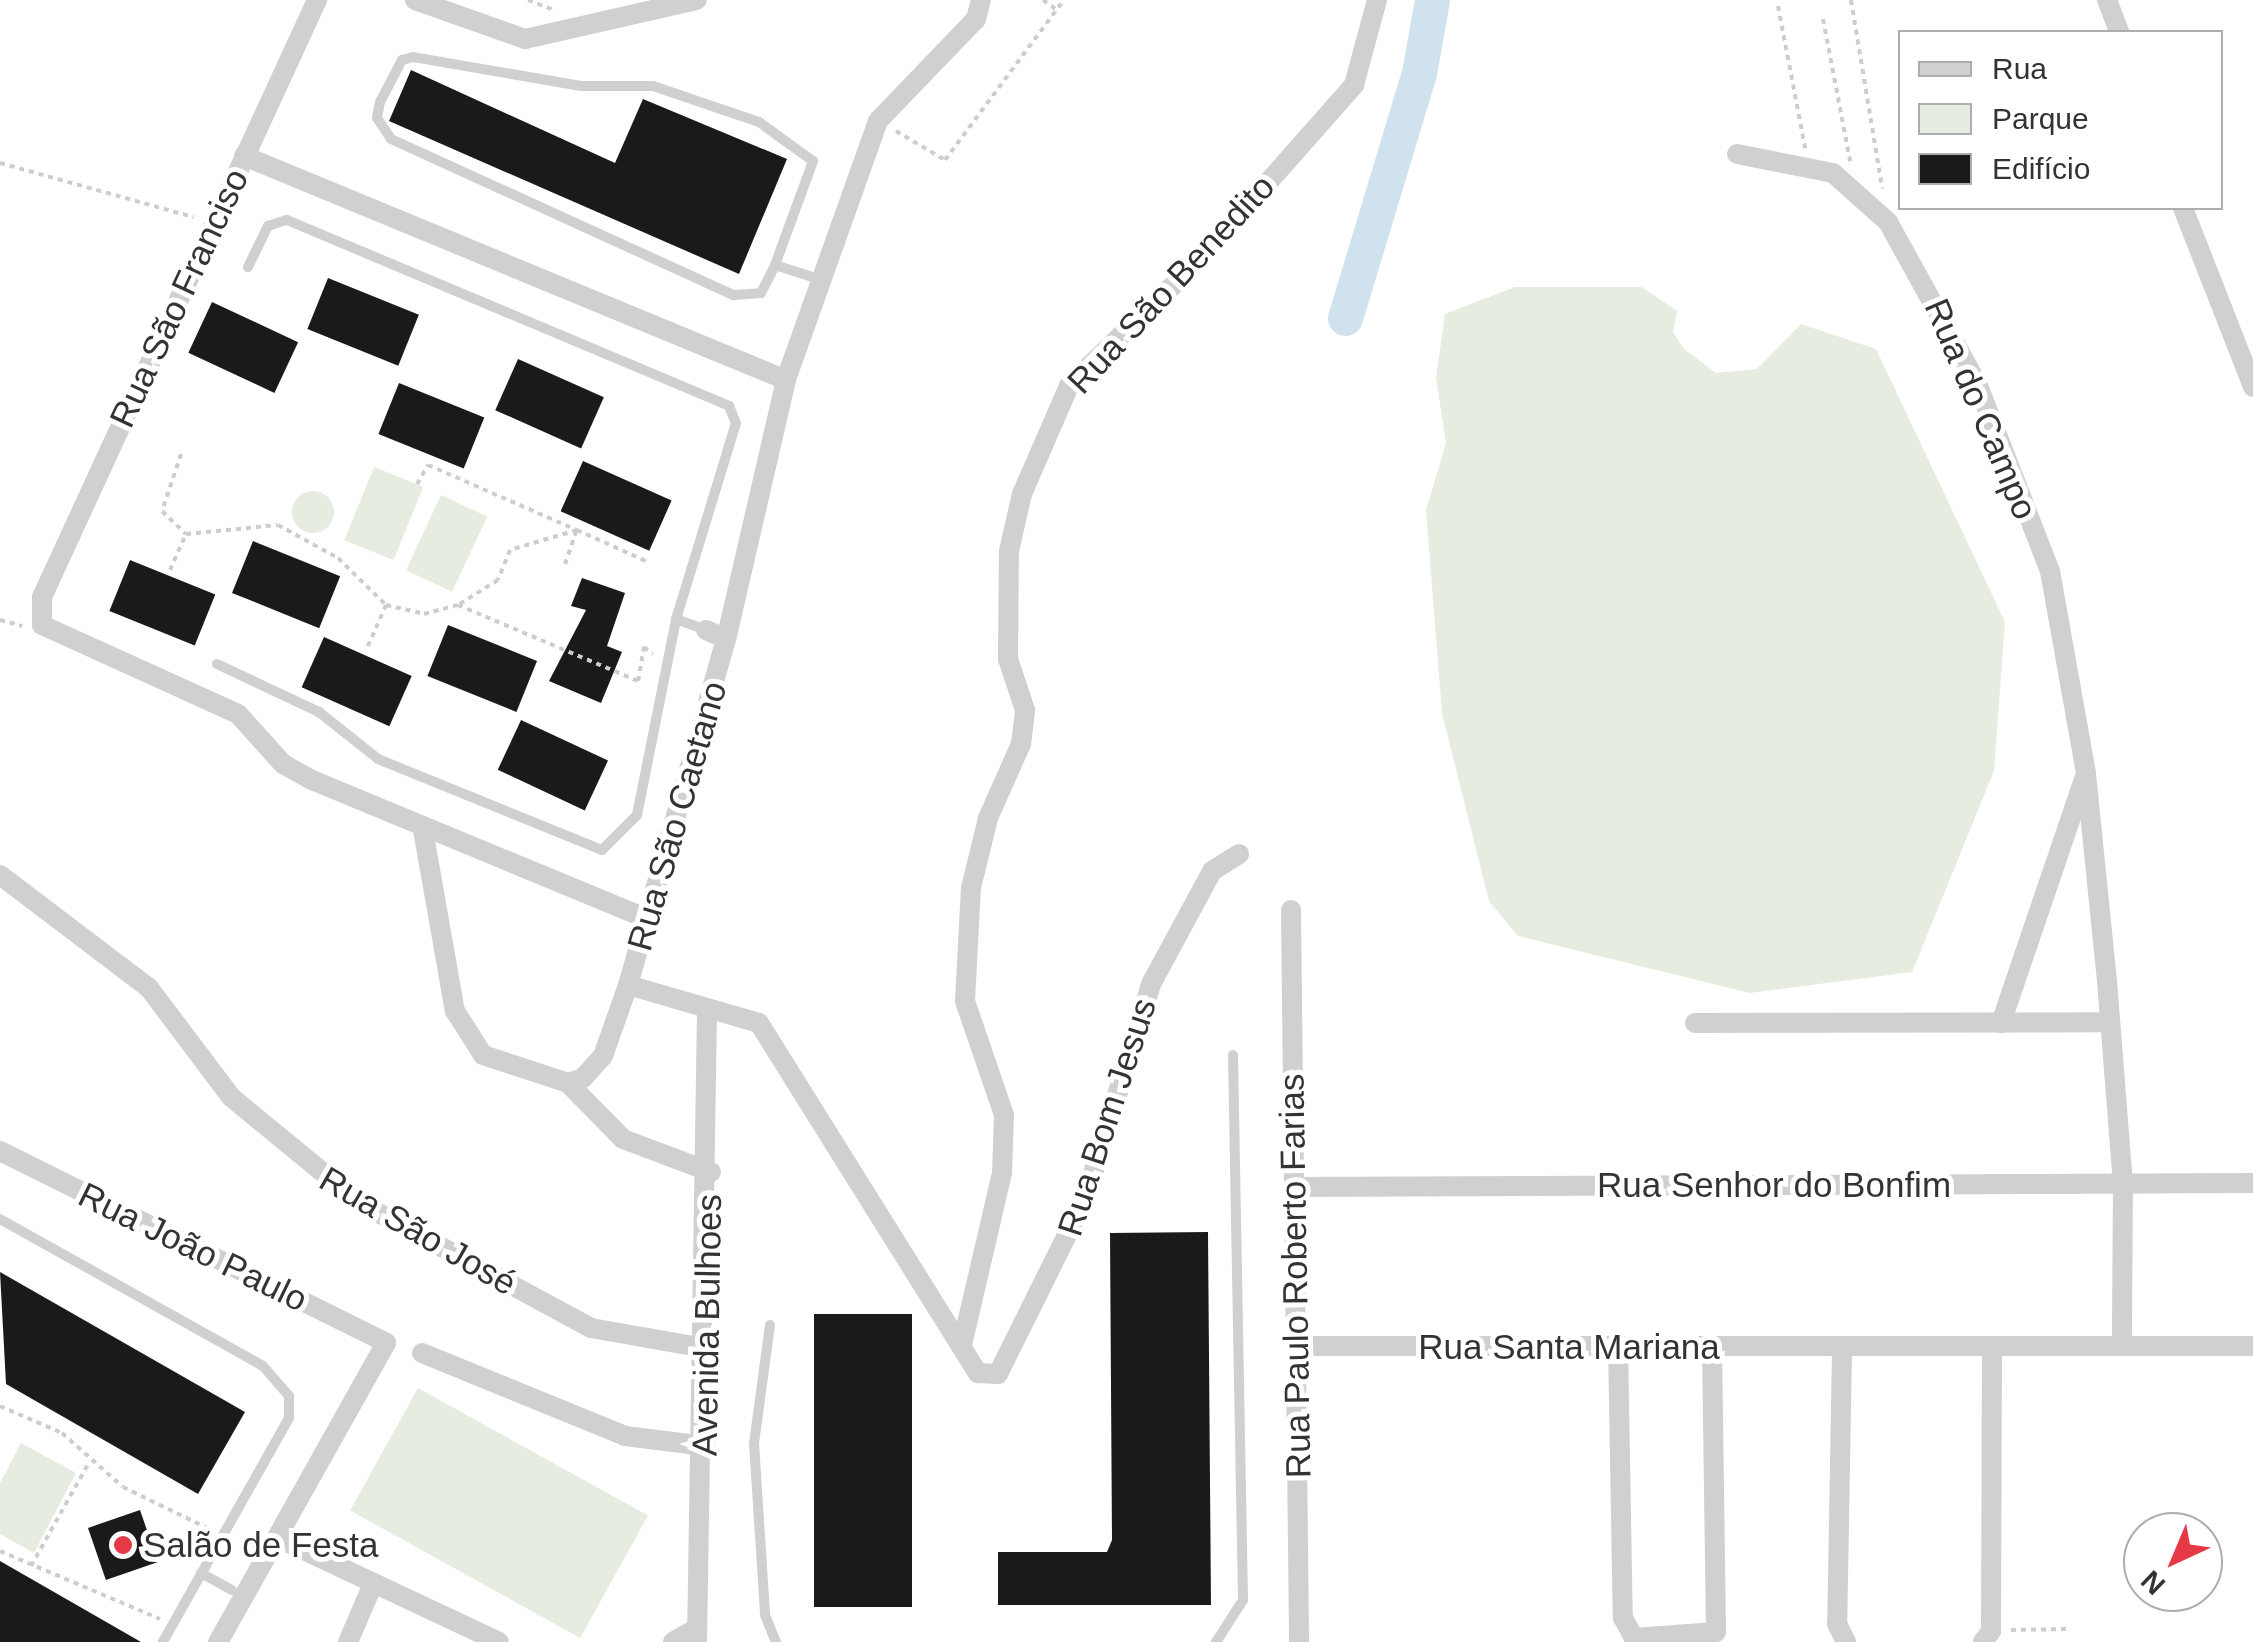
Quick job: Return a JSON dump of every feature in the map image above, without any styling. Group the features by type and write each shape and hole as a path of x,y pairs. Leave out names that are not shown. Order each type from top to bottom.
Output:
{"street":[{"name":"Rua São Franciso","path":"318,0 37,612 51,634 238,714 283,764 424,830"},
{"path":"414,0 525,39 665,12 696,0"},
{"path":"878,121 976,19 982,0"},
{"name":"Rua São Benedito","path":"962,1345 1002,1173 1004,1115 965,1001 971,888 988,818 1022,744 1025,710 1008,659 1009,550 1022,494 1070,386 1354,85 1376,0"},
{"path":"2107,0 2118,30"},
{"name":"Rua São Caetano","path":"878,121 786,380 726,638 650,920 628,985 758,1024 978,1373"},
{"name":"Rua do Campo","path":"1737,154 1808,168 1854,186 1888,222 1977,383 2050,571 2086,774 2123,1183 2122,1345"},
{"path":"244,156 786,380"},
{"path":"2184,210 2253,387"},
{"path":"706,630 726,638"},
{"name":"Rua do Campo","path":"2001,1023 2086,774"},
{"path":"424,830 650,920"},
{"path":"424,830 464,1036 502,1066 568,1083 623,1139 711,1172"},
{"name":"Rua Bom Jesus","path":"978,1373 1007,1364 1084,1199 1150,984 1212,870 1239,854"},
{"name":"Rua São José","path":"0,875 148,988 231,1097 360,1203 592,1328 705,1348"},
{"name":"Rua Paulo Roberto Farias","path":"1291,910 1299,1642"},
{"path":"568,1083 604,1056 628,985"},
{"name":"Avenida Bulhoes","path":"697,1635 711,1172 708,1009"},
{"path":"1695,1023 2109,1022"},
{"name":"Rua João Paulo","path":"0,1151 386,1343 278,1538"},
{"name":"Rua Senhor do Bonfim","path":"1294,1187 2253,1183"},
{"path":"1618,1344 1622,1618 1634,1638 1716,1632 1712,1348"},
{"name":"Rua Santa Mariana","path":"1296,1346 1618,1344 1842,1350 2253,1346"},
{"path":"1987,1636 1992,1347"},
{"path":"1841,1633 1842,1350"},
{"path":"422,1353 625,1436 704,1446"},
{"path":"218,1642 238,1593 278,1538 499,1642"},
{"path":"348,1642 373,1584"},
{"path":"674,1642 697,1635"}],"lane":[{"path":"413,57 581,86 654,86 759,122 812,162 775,265 761,293 734,295 391,139 377,118 380,102 402,60 413,57"},
{"path":"217,664 319,712 378,758 602,850 638,815 676,619 736,422 729,406 287,220 268,226 248,267"},
{"path":"775,265 822,280"},
{"path":"676,619 706,630"},
{"path":"1216,1642 1243,1600 1232,1056"},
{"path":"0,1220 276,1376 289,1418 163,1642"},
{"path":"770,1325 754,1443 765,1616 776,1642"},
{"path":"201,1574 238,1593"}],"path":[{"path":"1042,0 1057,10"},
{"path":"878,121 945,160 1064,0"},
{"path":"1851,0 1888,222"},
{"path":"1778,6 1808,168"},
{"path":"1824,19 1854,186"},
{"path":"0,164 212,225"},
{"path":"182,454 162,511 186,534 278,524 338,558 386,605 424,614 458,605 498,580 510,550 577,530"},
{"path":"417,484 428,465 648,562"},
{"path":"565,564 577,530"},
{"path":"170,570 186,534"},
{"path":"367,648 386,605"},
{"path":"458,605 638,680 644,646 667,667"},
{"path":"0,1406 81,1444 91,1460 123,1488 222,1535"},
{"path":"31,1566 91,1460"},
{"path":"0,1550 31,1566 88,1581 171,1626"},
{"path":"1987,1636 2066,1630"}],"green space":[{"path":"1515,287 1642,287 1677,311 1673,332 1684,349 1716,373 1757,369 1801,324 1876,349 2005,622 1994,771 1912,972 1750,993 1518,936 1489,901 1442,713 1426,510 1446,443 1436,378 1445,314"},
{"path":"374,467 423,487 394,560 344,540"},
{"path":"313,491 328,497 334,512 328,527 313,533 298,527 292,512 298,497"},
{"path":"441,495 487,517 452,592 406,570"},
{"path":"418,1388 648,1516 580,1638 350,1510"},
{"path":"21,1443 76,1473 34,1553 0,1534 0,1483"}],"building":[{"path":"411,70 615,163 643,99 787,159 739,274 389,121"},
{"path":"328,278 419,315 398,366 307,329"},
{"path":"212,302 298,342 274,393 188,353"},
{"path":"518,359 604,397 581,448 495,410"},
{"path":"399,383 484,417 464,468 378,434"},
{"path":"583,461 672,500 649,551 561,511"},
{"path":"253,541 340,576 319,628 232,593"},
{"path":"130,560 215,594 195,645 109,611"},
{"path":"582,578 625,593 607,646 622,652 601,703 549,681 586,610 571,606"},
{"path":"448,625 537,661 516,712 427,676"},
{"path":"324,637 412,676 389,726 302,687"},
{"path":"521,720 608,761 585,810 498,770"},
{"path":"1208,1232 1211,1605 998,1605 998,1552 1107,1552 1112,1540 1110,1233"},
{"path":"0,1272 245,1412 198,1494 6,1384"},
{"path":"814,1314 912,1314 912,1607 814,1607"},
{"name":"Salão de Festa","path":"140,1510 158,1562 106,1580 88,1528"},
{"path":"0,1561 108,1623 141,1642 0,1642"}],"waterway":[{"path":"1345,318 1419,73 1432,0"}],"place":[{"name":"Salão de Festa","path":"123,1545"}]}
